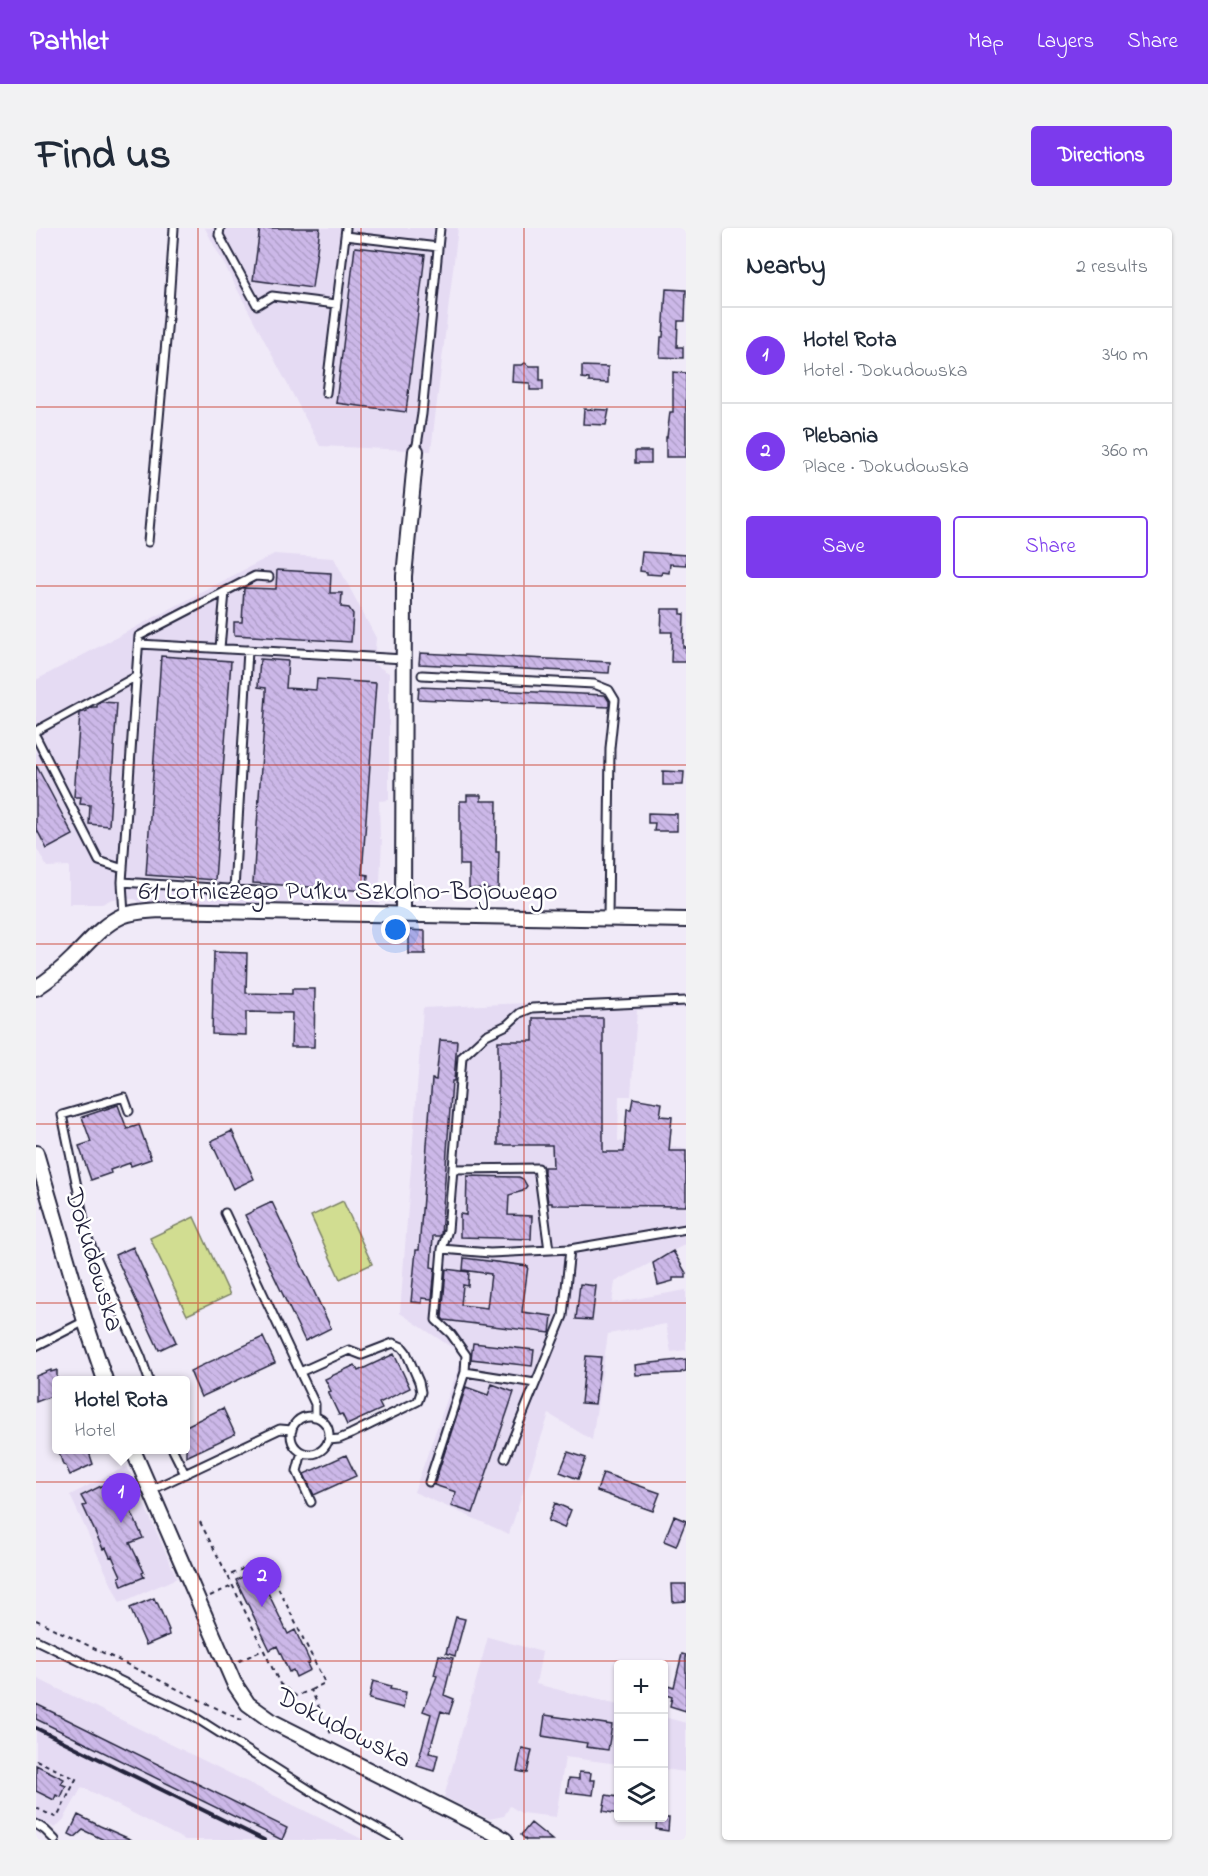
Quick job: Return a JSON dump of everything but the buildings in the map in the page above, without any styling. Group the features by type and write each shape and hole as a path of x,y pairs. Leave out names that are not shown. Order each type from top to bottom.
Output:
{"street":[{"path":"403,914 404,576 416,450"},
{"name":"61 Lotniczego Pułku Szkolno-Bojowego","path":"36,988 55,975 101,930 124,915 141,911 686,920"},
{"name":"Dokudowska","path":"36,1152 85,1321 104,1376"},
{"name":"Dokudowska","path":"136,1454 227,1666 242,1697 253,1709 273,1722 505,1840"}],"lane":[{"path":"148,542 174,228"},
{"path":"220,228 219,235 257,305 272,297 336,304"},
{"path":"416,450 422,414 440,228"},
{"path":"326,393 345,232 438,247"},
{"path":"124,915 122,882 140,636 255,576 269,578"},
{"path":"220,648 225,592"},
{"path":"139,644 404,659"},
{"path":"234,890 248,650"},
{"path":"422,675 594,684 613,694 615,707 610,748 608,919"},
{"path":"36,731 137,676"},
{"path":"36,738 99,861 123,869"},
{"path":"122,882 273,892"},
{"path":"429,1482 465,1372 466,1354 451,1334 436,1320 442,1249 448,1230 462,1057 486,1035 507,1025 520,1013 532,1008 686,1001"},
{"path":"129,1111 124,1097 62,1115 88,1239 141,1358 147,1376"},
{"path":"453,1169 538,1168 549,1250"},
{"path":"225,1213 315,1404 315,1417"},
{"path":"442,1249 490,1253 570,1249 686,1230"},
{"path":"505,1458 563,1316 570,1249"},
{"path":"36,1346 85,1321"},
{"path":"300,1372 349,1350 362,1354 393,1343 402,1347 406,1352 419,1382 421,1392 416,1404 339,1439 329,1440"},
{"path":"465,1372 535,1383"},
{"path":"311,1416 326,1423 329,1440 325,1447 310,1454 295,1447 292,1431 302,1418 311,1416"},
{"path":"151,1490 280,1429 292,1431"},
{"path":"302,1452 297,1472 311,1502"},
{"path":"175,1454 184,1474"},
{"path":"36,1640 193,1716 316,1794 398,1840"},
{"path":"36,1824 55,1840"}],"path":[{"path":"200,1522 279,1684 296,1696 325,1683 268,1567 253,1564 228,1576"},
{"path":"199,1600 232,1586"},
{"path":"36,1620 241,1720 253,1709"},
{"path":"227,1666 263,1650"},
{"path":"311,1690 335,1743"},
{"path":"36,1760 76,1779"},
{"path":"36,1808 57,1818 78,1775"}],"shaded area":[{"path":"205,228 458,228 431,451 320,446"},
{"path":"274,554 334,558 376,638 374,664 389,673 389,800 379,801 380,839 382,839 379,904 139,902 135,899 112,899 102,904 69,904 69,866 47,867 36,847 36,680"},
{"path":"686,995 686,1008 637,1010 631,1096 619,1096 618,1141 686,1148 686,1244 615,1282 612,1303 686,1290 686,1350 671,1352 666,1324 608,1334 592,1440 549,1414 509,1534 414,1492 463,1355 400,1313 423,1008"},
{"path":"127,1466 177,1578 120,1603 70,1495"},
{"path":"488,1637 542,1652 536,1684 614,1704 614,1763 565,1757 556,1817 521,1813 510,1806 504,1816 489,1819 444,1797"},
{"path":"36,1678 364,1840 185,1840 82,1787 64,1819 55,1828 36,1818"},
{"path":"668,1718 686,1723 686,1772 668,1770"}],"green space":[{"path":"343,1201 372,1264 340,1279 311,1216"},
{"path":"194,1217 230,1295 187,1315 150,1238"}],"railway":[{"path":"36,1728 264,1840"}],"place":[{"name":"Hotel Rota","path":"121,1523"},
{"name":"Plebania","path":"262,1607"}]}
